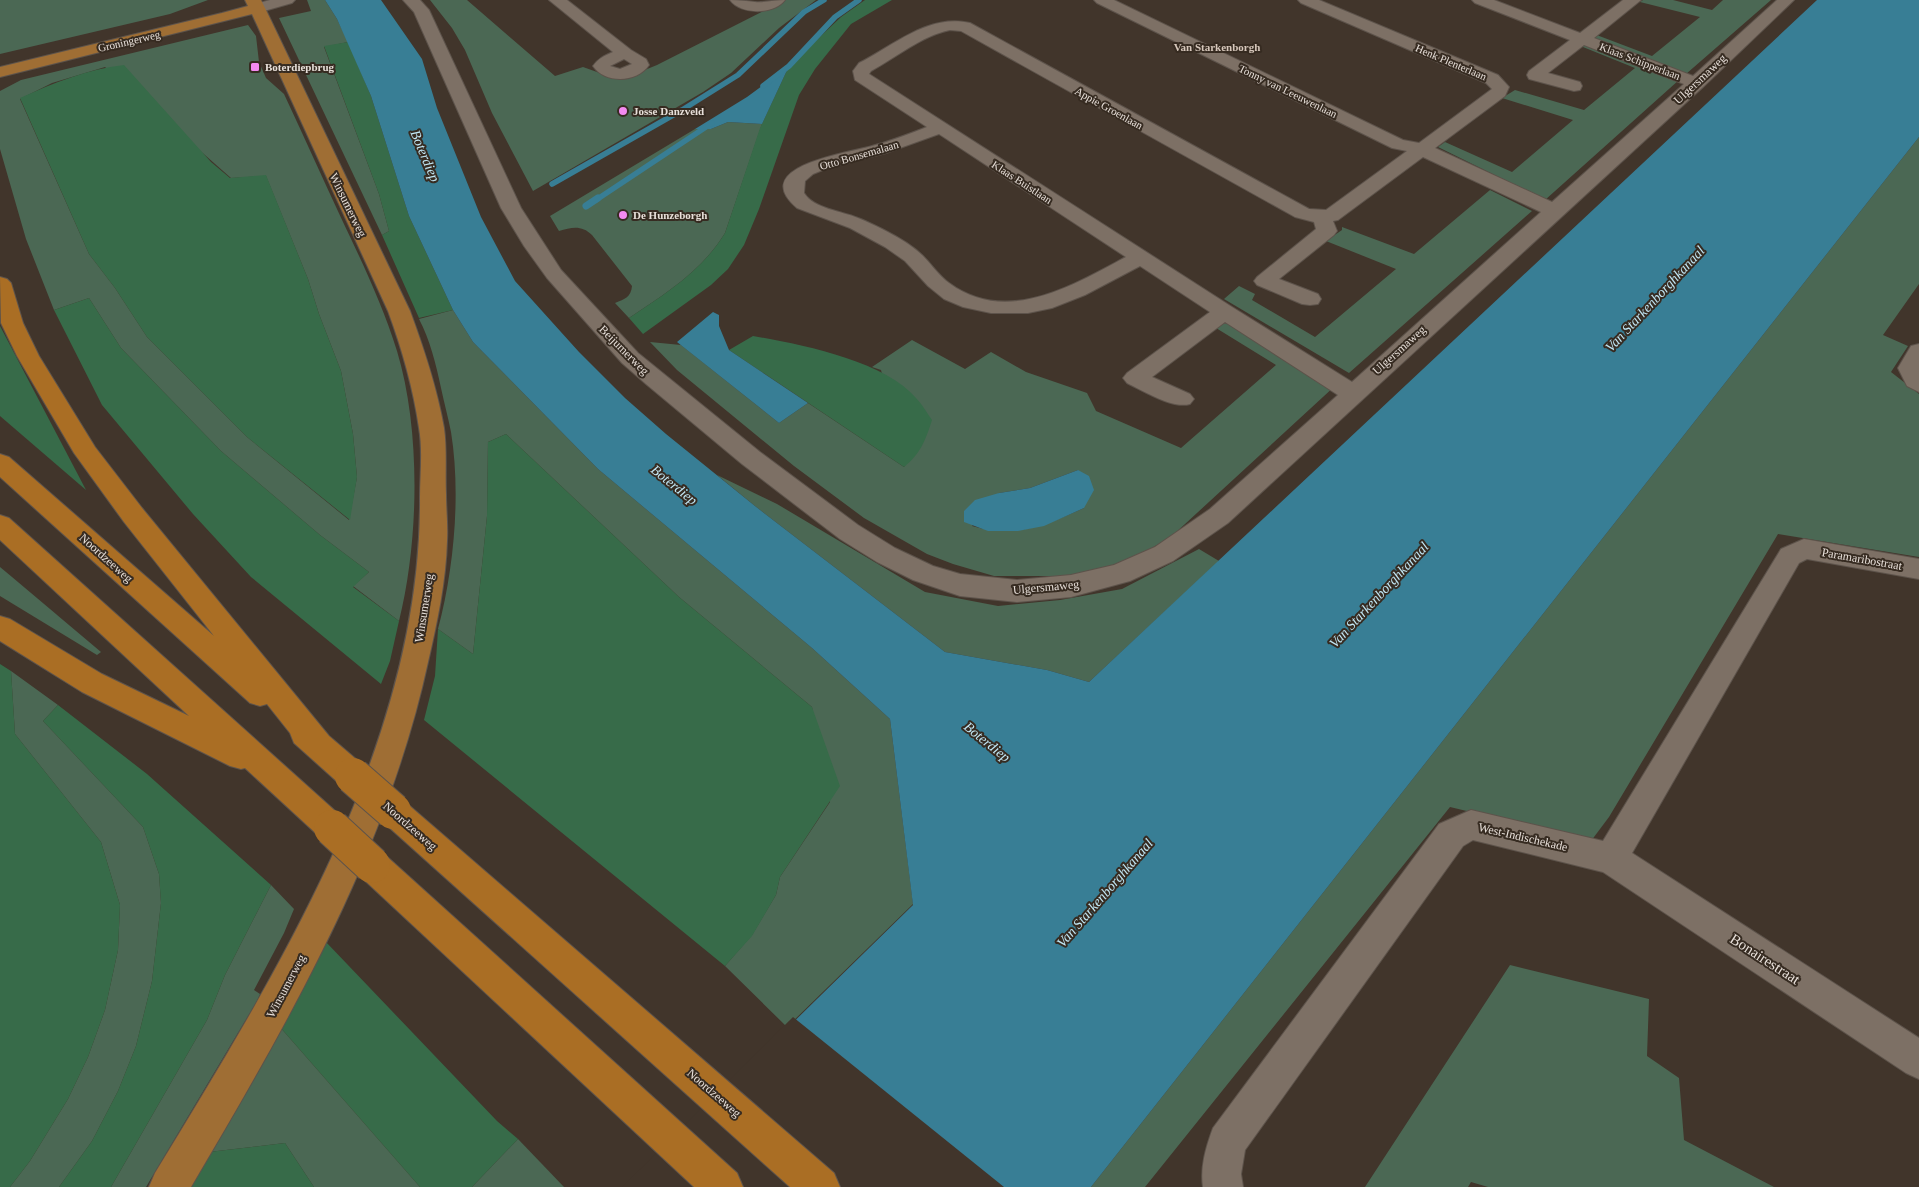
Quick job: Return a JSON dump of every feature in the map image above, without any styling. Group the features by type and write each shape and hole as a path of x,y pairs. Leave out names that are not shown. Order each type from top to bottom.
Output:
{"highway":[{"path":"0,283 12,323 28,356 86,453 133,515 318,745"},
{"name":"Noordzeeweg","path":"0,463 820,1187"},
{"path":"0,524 723,1187"},
{"path":"0,627 92,682 269,770"}],"main road":[{"name":"Groningerweg","path":"0,65 266,3"},
{"name":"Groningerweg","path":"0,72 220,19 266,3"},
{"name":"Winsumerweg","path":"169,1187 256,1042 310,941 361,828 387,759 405,701 423,623 434,542 432,430 416,357 399,311 310,126 286,68 266,3"}],"street":[{"name":"Beijumerweg","path":"411,0 421,10 430,28 457,84 511,208 534,246 554,274 630,358 751,458 849,532 886,555 923,574 960,585"},
{"path":"557,0 625,54"},
{"path":"738,0 749,7 753,7 766,5 777,0"},
{"name":"Tonny van Leeuwenlaan","path":"1102,0 1398,144 1422,149 1554,211"},
{"name":"Tonny van Leeuwenlaan","path":"1128,0 1411,135 1422,149"},
{"name":"Henk Plenterlaan","path":"1306,0 1498,83 1501,87 1499,92 1422,149"},
{"name":"Klaas Schipperlaan","path":"1480,0 1503,3 1583,39 1697,83"},
{"path":"1583,39 1633,0"},
{"name":"Ulgersmaweg","path":"960,585 1017,591 1071,586 1120,574 1164,554 1219,516 1786,0"},
{"name":"Appie Groenlaan","path":"898,49 923,33 941,26 952,24 964,26 1302,213 1322,217"},
{"name":"Klaas Schipperlaan","path":"1574,86 1535,75 1583,39"},
{"name":"Klaas Buistlaan","path":"898,49 865,67 861,71 861,76 1140,258 1352,393"},
{"name":"Otto Bonsemalaan","path":"939,128 873,152 810,169 799,176 794,185 795,193 801,202 810,208 843,218 894,244 913,258 935,282 950,294 965,301 989,306 1030,308 1051,303 1140,258"},
{"path":"1310,299 1264,281 1327,230 1322,217 1337,213 1422,149"},
{"path":"1182,399 1135,378 1224,312"},
{"name":"Paramaribostraat","path":"1611,858 1790,556 1804,549 1919,569"},
{"name":"West-Indischekade","path":"1222,1180 1228,1142 1451,835 1471,825 1611,858"},
{"name":"Bonairestraat","path":"1611,858 1919,1060"}],"green space":[{"path":"0,0 208,0 170,14 0,54"},
{"path":"307,0 325,0 348,42 324,47 379,194 389,231 382,235 279,18 311,11"},
{"path":"430,0 467,0 555,76 583,67 611,77 630,76 657,65 785,0 816,0 779,28 731,73 703,92 533,191 492,113 465,50 452,28"},
{"path":"865,0 892,0 851,24 815,69 799,95 759,209 744,245 728,269 711,285 643,334 629,318 682,281 716,247 725,233 760,128 789,66 841,17"},
{"path":"1643,0 1673,0 1712,10 1723,0 1771,0 1686,74 1589,38 1594,34 1652,56 1700,17 1640,2"},
{"path":"248,25 256,36 259,62 266,78 284,94 372,285 397,351 405,382 410,415 414,486 410,556 406,590 399,621 353,586 369,572 320,535 221,451 121,348 89,298 54,310 26,239 0,149 0,91 21,80","holes":["105,67 231,178 266,176 308,279 341,371 353,434 357,477 349,520 247,437 147,337 115,288 89,254 20,99 52,83"]},
{"path":"348,42 371,96 409,216 453,310 419,318 382,235 389,231 379,194 324,46"},
{"path":"1582,43 1679,80 1545,200 1438,147 1445,142 1512,172 1573,120 1502,98 1515,90 1584,110 1635,68 1578,45"},
{"path":"124,65 211,162 230,178 266,175 308,279 341,371 353,434 357,477 350,520 247,437 147,337 115,288 89,254 20,98 84,73"},
{"path":"728,122 762,124 725,233 716,247 682,281 629,318 615,303 627,297 632,286 592,235 581,228 559,231 550,216 695,129 711,129"},
{"path":"1919,137 1919,284 1883,335 1908,346 1891,372 1919,394 1919,557 1778,534 1609,817 1591,841 1450,807 1145,1187 1091,1187"},
{"path":"1490,190 1532,211 1349,373 1224,299 1239,286 1255,294 1252,300 1315,337 1396,269 1326,241 1342,230 1342,227 1414,254"},
{"path":"89,298 121,348 221,451 320,535 369,572 353,587 399,621 390,661 381,684 251,577 193,514 102,405 54,310"},
{"path":"453,310 473,342 598,469 812,648 890,719 913,904 787,1027 725,966 752,935 776,895 780,877 830,802 812,707 679,597 506,434 488,442 487,516 473,654 438,629 452,557 456,506 454,456 451,432 435,361 419,319"},
{"path":"1227,319 1336,385 1172,536 1130,561 1066,576 994,576 927,554 864,518 794,466 677,370 650,342 681,345 779,423 808,403 904,467 906,464 881,370 872,367 912,340 965,369 991,352 1026,372 1087,393 1096,411 1181,448 1276,365 1216,328","holes":["1078,470 1084,508 1043,525 1030,528 1002,531 972,526 999,493 1030,488"]},
{"path":"0,326 86,490 0,416"},
{"path":"753,336 817,349 840,356 863,364 902,385 918,400 932,420 918,452 904,467 729,350"},
{"path":"506,434 679,597 812,707 840,786 780,877 776,895 752,936 725,966 424,720 435,676 438,629 473,654 487,516 488,442"},
{"path":"717,475 777,504 925,592 998,606 1060,600 1122,589 1199,549 1219,561 1089,682 1047,670 945,652"},
{"path":"0,567 101,652 97,655 0,596"},
{"path":"0,664 11,671 15,734 101,842 120,905 118,950 105,1010 88,1057 68,1099 30,1161 10,1187 0,1187"},
{"path":"11,671 58,705 43,721 143,827 159,874 161,903 152,981 136,1046 118,1091 92,1141 59,1187 10,1187 30,1161 68,1099 88,1057 105,1010 118,950 120,905 101,842 15,734"},
{"path":"58,705 147,774 271,885 225,975 207,1020 111,1187 59,1187 92,1141 118,1091 136,1046 152,981 161,903 159,874 143,827 43,721"},
{"path":"271,885 294,909 284,933 254,990 260,994 257,1001 146,1187 111,1187 207,1020 225,975"},
{"path":"326,942 497,1121 518,1139 472,1187 420,1187 280,1027 302,991"},
{"path":"1510,965 1649,999 1647,1056 1679,1078 1684,1140 1774,1187 1488,1187 1471,1182 1468,1187 1365,1187"},
{"path":"280,1027 420,1187 314,1187 285,1143 209,1152"},
{"path":"518,1139 564,1187 472,1187"},
{"path":"285,1143 314,1187 188,1187 209,1152"}],"water":[{"path":"325,0 381,0 422,59 437,108 481,217 515,281 579,352 625,398 755,506 945,652 1047,670 1089,682 1817,0 1919,0 1919,137 1091,1187 625,1187 913,905 890,719 812,648 598,469 473,342 453,310 409,216 371,96 337,19"},
{"path":"789,66 762,124 728,122 711,129 695,129 747,97"},
{"path":"713,312 719,315 719,326 729,350 808,403 779,423 677,342"},
{"path":"1078,470 1089,476 1094,490 1084,508 1044,526 1018,531 988,531 964,522 964,511 975,500 999,493 1030,488"}],"pier":[{"path":"793,1017 1004,1187 622,1187"}],"waterway":[{"path":"552,184 682,110 738,75 804,12 824,0"},
{"path":"763,86 789,66 835,17 859,0"},
{"path":"596,200 712,123"},
{"path":"586,206 598,198"}],"place":[{"name":"Boterdiepbrug","path":"255,67"},
{"name":"Josse Danzveld","path":"623,111"},
{"name":"De Hunzeborgh","path":"623,215"}],"district":[{"name":"Van Starkenborgh","path":"1217,47"}],"water label":[{"name":"Boterdiep","path":"425,156"},
{"name":"Van Starkenborghkanaal","path":"1655,299"},
{"name":"Boterdiep","path":"674,485"},
{"name":"Van Starkenborghkanaal","path":"1379,595"},
{"name":"Boterdiep","path":"987,742"},
{"name":"Van Starkenborghkanaal","path":"1105,893"}]}
